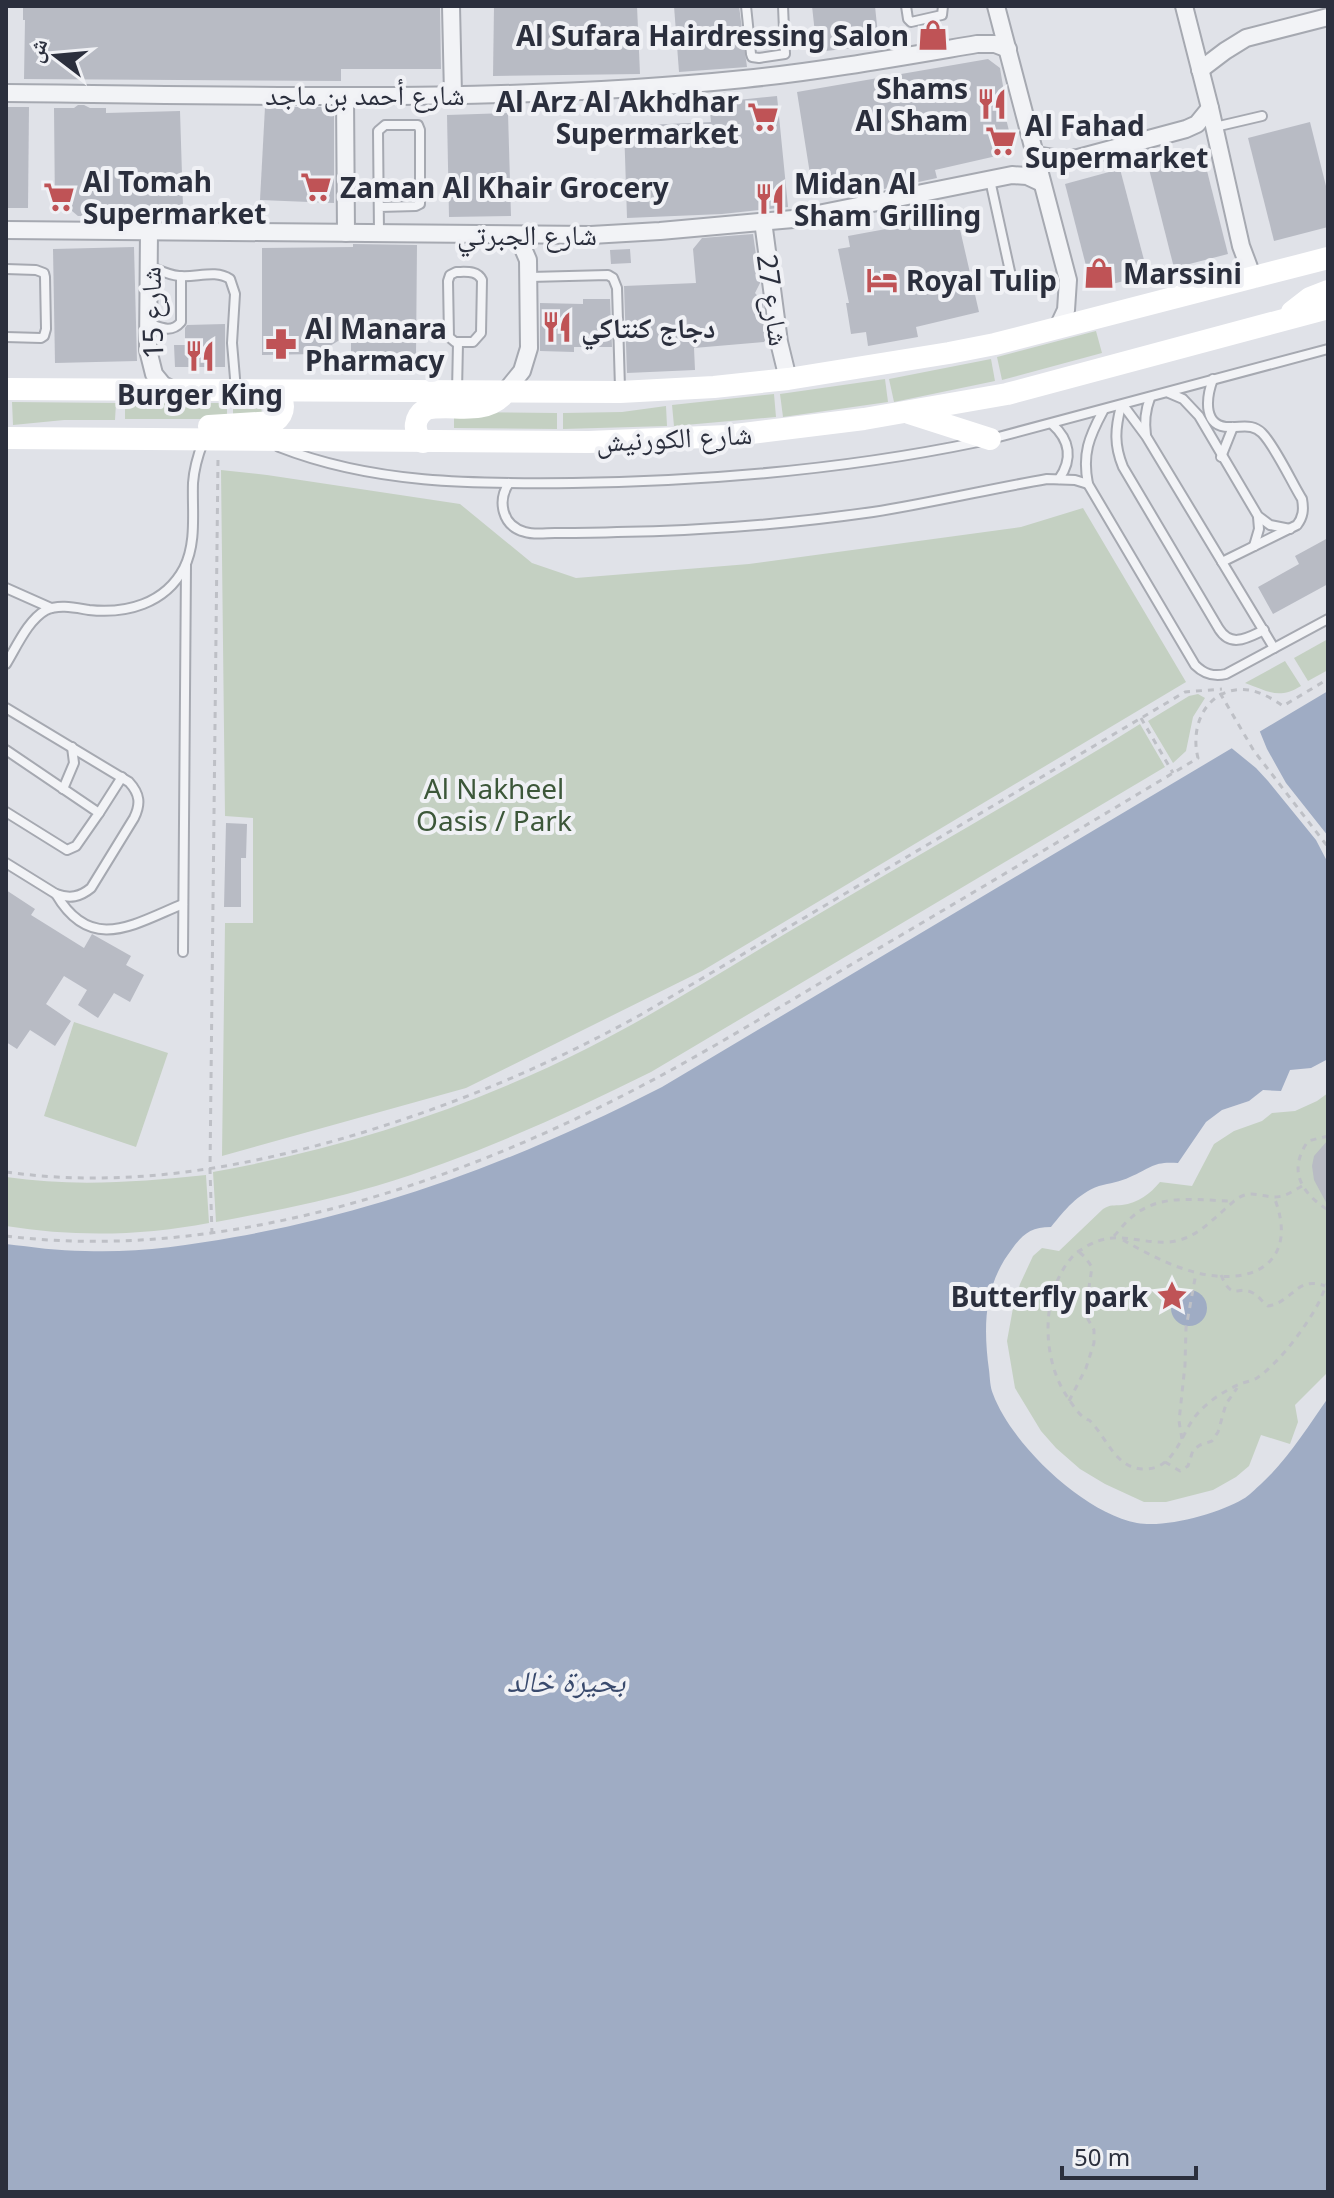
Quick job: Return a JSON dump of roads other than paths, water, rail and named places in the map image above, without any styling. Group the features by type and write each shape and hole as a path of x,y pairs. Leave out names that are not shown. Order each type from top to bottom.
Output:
{"main road":[{"name":"شارع الكورنيش","path":"6,389 682,390 788,379 949,353 1326,259"},
{"path":"1286,319 1301,303 1328,291"},
{"name":"شارع الكورنيش","path":"6,438 589,442 686,439 796,429 907,413 1036,387 1328,308"},
{"path":"205,438 196,432 209,425 274,422 284,407 283,400 274,391"},
{"path":"423,442 415,427 418,416 426,409 482,407 493,403 505,392"},
{"path":"907,413 990,439"}],"street":[{"path":"451,6 453,95"},
{"path":"996,6 1068,280 1066,310 1058,327"},
{"path":"1184,6 1241,246 1253,278"},
{"path":"1200,70 1246,38 1328,17"},
{"name":"شارع أحمد بن ماجد","path":"6,93 453,95 699,83 805,72 977,44 995,44 1008,49"},
{"path":"345,96 346,233"},
{"path":"1036,155 1078,158 1171,133 1197,124 1210,108"},
{"name":"شارع الجبرتي","path":"6,230 602,235 828,213 1020,175 1042,183"},
{"name":"شارع 27","path":"763,221 777,329 788,379"},
{"name":"شارع 15","path":"149,231 148,350 151,367 158,380 169,388"},
{"path":"505,392 522,371 528,356 530,277 526,253 509,235"}],"lane":[{"path":"746,6 750,51 756,58 785,54 783,6"},
{"path":"906,6 911,22 942,15 943,6"},
{"path":"1215,127 1262,116"},
{"path":"379,207 420,204 418,125 385,125 380,128 379,207 379,234"},
{"path":"990,180 1013,285"},
{"path":"149,266 181,276 224,275 230,279 235,294 232,359 236,391"},
{"path":"6,269 44,273 46,329 41,338 6,337"},
{"path":"473,272 480,277 482,284 481,333 473,342 458,343 450,339 447,331 448,281 453,273 473,272"},
{"path":"530,277 608,275 613,278 617,288 620,392"},
{"path":"148,323 168,329 181,322 181,276"},
{"path":"457,392 458,343"},
{"path":"263,440 323,462 371,473 434,481 675,481 770,474 888,459 990,439 1328,349"},
{"path":"1213,379 1206,400 1211,417 1219,424 1248,426 1262,433 1302,499 1303,513 1292,529 1222,562"},
{"path":"1168,393 1189,404 1258,516 1259,529 1253,547"},
{"path":"1146,436 1145,410 1150,398"},
{"path":"1122,406 1146,436 1274,648"},
{"path":"1122,406 1115,438 1123,467 1223,636 1238,641 1264,630"},
{"path":"1103,411 1090,434 1085,467 1088,484 1195,665 1209,675 1226,674 1328,619"},
{"path":"1202,423 1211,417"},
{"path":"1052,424 1064,437 1068,454 1059,479"},
{"path":"1221,457 1233,427"},
{"path":"183,952 186,565 193,523 193,480 205,438"},
{"path":"509,483 503,492 503,512 516,528 534,533 693,530 903,507 1047,479 1088,484"},
{"path":"1258,516 1277,527 1292,529"},
{"path":"6,664 33,622 44,611 60,607 105,611 139,606 161,595 186,565"},
{"path":"6,588 51,608"},
{"path":"6,708 122,777 136,789 139,799 139,809 134,818 91,888 84,894 75,897 56,894 6,863"},
{"path":"63,789 74,763 72,747"},
{"path":"6,750 99,813"},
{"path":"6,812 67,850 76,846 122,777"},
{"path":"56,894 66,910 81,923 109,931 130,926 183,904"}],"water":[{"name":"بحيرة خالد","path":"1328,691 1328,1059 1311,1068 1290,1070 1281,1091 1263,1090 1249,1101 1222,1110 1206,1122 1178,1163 1157,1164 1126,1179 1091,1189 1072,1203 1051,1227 1038,1228 1024,1235 996,1277 988,1306 986,1338 992,1391 1002,1414 1033,1455 1052,1474 1095,1506 1137,1523 1192,1518 1220,1510 1245,1498 1280,1464 1328,1398 1328,2192 6,2192 6,1244 65,1250 122,1251 216,1240 291,1226 401,1196 560,1136 662,1087"},
{"path":"1189,1290 1201,1296 1207,1308 1201,1320 1189,1326 1177,1320 1171,1308 1177,1296"}],"place":[{"name":"Al Sufara Hairdressing Salon","path":"933,35"},
{"name":"Shams Al Sham","path":"992,104"},
{"name":"Al Arz Al Akhdhar Supermarket","path":"763,117"},
{"name":"Al Fahad Supermarket","path":"1001,141"},
{"name":"Zaman Al Khair Grocery","path":"316,187"},
{"name":"Al Tomah Supermarket","path":"59,197"},
{"name":"Midan Al Sham Grilling","path":"770,199"},
{"name":"Marssini","path":"1099,273"},
{"name":"Royal Tulip","path":"882,280"},
{"name":"دجاج كنتاكي","path":"557,327"},
{"name":"Al Manara Pharmacy","path":"281,344"},
{"name":"Burger King","path":"200,356"},
{"name":"Butterfly park","path":"1172,1296"}],"park label":[{"name":"Al Nakheel Oasis / Park","path":"494,804"}]}
